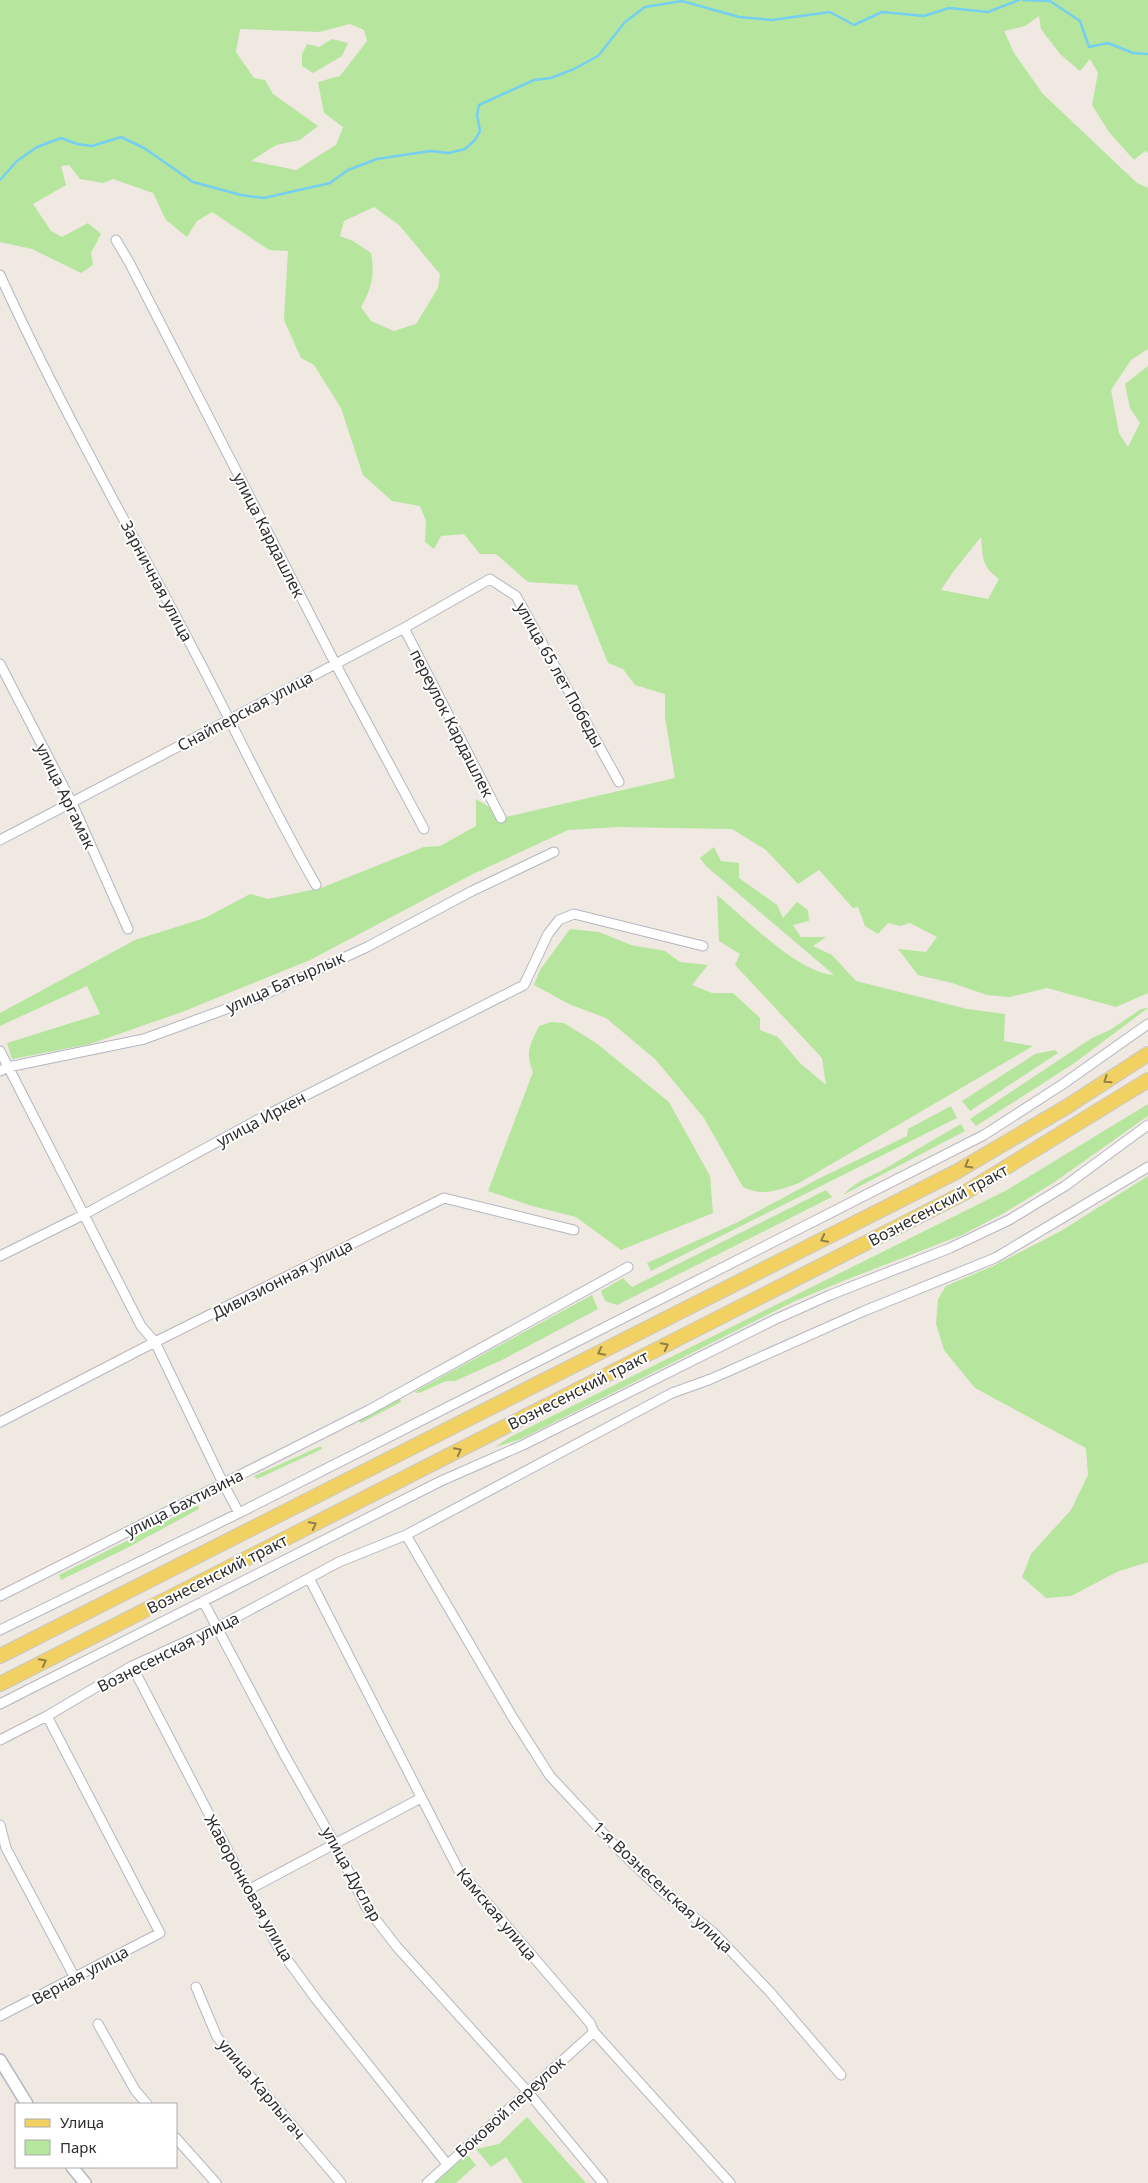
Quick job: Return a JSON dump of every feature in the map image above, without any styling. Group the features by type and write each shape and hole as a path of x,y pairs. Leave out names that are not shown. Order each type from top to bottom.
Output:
{"main road":[{"name":"Вознесенский тракт","path":"0,1656 956,1172 1068,1106 1148,1054"},
{"name":"Вознесенский тракт","path":"0,1684 966,1192 1081,1124 1148,1080"}],"street":[{"name":"улица Кардашлек","path":"116,240 335,663 424,828"},
{"name":"Зарничная улица","path":"0,275 33,347 230,719 283,829 316,885"},
{"name":"Снайперская улица","path":"0,840 404,628 490,579"},
{"name":"улица 65 лет Победы","path":"490,579 516,596 620,782"},
{"name":"переулок Кардашлек","path":"404,628 501,818"},
{"name":"улица Аргамак","path":"0,665 72,803 128,929"},
{"name":"улица Батырлык","path":"4,1069 144,1039 259,997 367,946 472,891 554,852"},
{"name":"улица Иркен","path":"0,1256 85,1214 261,1118 524,985 548,934 559,920 574,914 703,946"},
{"path":"0,1630 239,1513 984,1135 1063,1084 1148,1024"},
{"path":"0,1051 4,1069 85,1214 141,1326 155,1342 239,1513"},
{"path":"0,1704 441,1481 523,1445 776,1319 830,1295 950,1248 1009,1220 1065,1186 1148,1125"},
{"name":"Вознесенская улица","path":"0,1740 47,1716 132,1666 218,1627 339,1562 406,1535 672,1393 711,1379 864,1311 995,1258 1148,1168"},
{"name":"Дивизионная улица","path":"0,1422 155,1342 444,1198 574,1230"},
{"name":"улица Бахтизина","path":"0,1596 369,1410 628,1267"},
{"name":"1-я Вознесенская улица","path":"406,1535 513,1718 550,1776 621,1852 663,1892 714,1933 770,1992 841,2075"},
{"name":"Камская улица","path":"309,1578 458,1869 590,2023 594,2032 730,2183"},
{"name":"улица Дуслар","path":"204,1601 284,1754 335,1844 366,1907 397,1947 528,2092 603,2183"},
{"name":"Жаворонковая улица","path":"132,1666 278,1947 316,1999 447,2164"},
{"name":"Верная улица","path":"0,2016 160,1933 47,1716"},
{"path":"248,1890 421,1798"},
{"path":"0,1825 6,1848 76,1978"},
{"name":"улица Карлыгач","path":"196,1987 217,2037 341,2183"},
{"path":"98,2024 134,2090 146,2103"},
{"name":"Боковой переулок","path":"427,2183 594,2032"},
{"path":"0,2060 26,2103"},
{"path":"178,2140 216,2183"},
{"path":"73,2168 85,2183"}],"green space":[{"path":"0,0 1148,0 1148,153 1145,151 1134,160 1109,132 1092,105 1098,73 1090,59 1080,71 1060,54 1041,29 1039,16 1025,26 1004,31 1014,53 1043,94 1137,183 1148,188 1148,349 1131,360 1111,390 1119,433 1128,447 1140,423 1130,408 1125,384 1148,366 1148,993 1116,1007 1047,988 1010,997 987,995 952,983 918,975 898,949 926,952 937,937 910,923 900,926 888,923 878,934 865,926 858,907 853,908 819,870 798,884 766,850 732,829 619,827 568,830 471,875 310,960 182,1012 90,1044 12,1059 7,1043 100,1014 87,986 0,1026 0,1013 135,940 205,918 250,894 268,899 321,888 424,847 440,846 476,826 476,799 506,817 675,778 665,717 665,694 635,685 623,669 608,663 577,585 528,582 496,554 480,554 464,534 441,536 434,549 425,542 426,521 420,506 392,501 363,475 341,408 314,365 301,358 284,320 288,251 269,250 212,212 197,221 187,237 166,220 153,193 113,179 103,183 80,179 69,165 61,166 66,185 33,204 51,231 62,237 88,223 101,234 91,253 93,265 81,273 32,249 0,242","holes":["350,24 364,30 367,41 340,76 318,82 324,113 343,127 336,145 296,170 251,161 276,145 300,140 318,126 273,94 265,80 254,78 236,52 240,29 319,32","374,207 399,225 440,274 438,288 416,324 394,331 371,321 361,307 372,281 371,253 353,241 340,236 344,221","981,537 984,561 989,570 999,579 988,599 941,590"]},
{"path":"332,39 348,43 342,56 313,73 302,66 302,54 307,44 319,47"},
{"path":"714,847 721,861 739,863 739,878 777,905 783,918 797,902 808,910 809,921 793,925 801,937 826,937 813,946 832,955 856,981 967,1009 1005,1014 1004,1041 1033,1046 799,1183 778,1190 764,1192 757,1192 743,1187 704,1118 656,1060 606,1018 569,1004 534,985 540,970 570,929 599,932 631,945 665,951 680,962 708,965 692,985 712,993 733,993 760,1018 760,1030 778,1037 800,1063 826,1085 822,1058 735,965 740,954 719,941 717,895 789,955 820,972 834,975 706,866 700,858"},
{"path":"1148,1008 1073,1064 976,1126 970,1119 1092,1038 1110,1030 1141,1009"},
{"path":"551,1022 564,1023 596,1043 669,1102 710,1176 713,1213 621,1250 576,1217 532,1206 488,1191 533,1072 529,1059 531,1044 539,1026"},
{"path":"1055,1050 1058,1053 970,1111 962,1101 1035,1054"},
{"path":"1148,1104 1148,1116 1053,1183 1004,1213 962,1235 793,1302 521,1439 495,1447 510,1437 1007,1190"},
{"path":"951,1106 957,1118 651,1271 647,1263 736,1223 820,1178 907,1136 908,1129"},
{"path":"961,1124 965,1131 843,1195 860,1181"},
{"path":"1148,1176 1148,1562 1119,1571 1071,1596 1046,1598 1022,1577 1031,1554 1071,1510 1088,1475 1086,1448 975,1388 944,1350 936,1324 938,1299 946,1286 993,1266 1061,1231"},
{"path":"826,1190 832,1197 617,1305 605,1301 601,1291 623,1278 632,1287"},
{"path":"592,1295 598,1309 502,1360 455,1381 446,1381 419,1393 414,1392"},
{"path":"400,1398 401,1402 361,1423 359,1421"},
{"path":"321,1446 322,1449 257,1479 254,1476"},
{"path":"198,1505 199,1509 127,1548 61,1580 59,1575"},
{"path":"527,2117 586,2183 523,2183 506,2157 491,2167 476,2149 499,2144"},
{"path":"467,2154 476,2165 456,2183 435,2183"}],"waterway":[{"path":"0,180 17,161 37,147 61,138 77,144 92,146 121,137 144,148 193,182 241,195 264,198 330,183 348,170 377,159 430,151 449,153 465,149 475,140 480,131 477,115 479,105 534,80 551,78 574,69 598,56 625,22 645,7 682,1 739,17 772,20 830,12 854,25 882,12 924,16 949,8 988,12 1019,0"},
{"path":"1023,0 1050,1 1080,21 1089,47 1108,43 1133,53 1148,54"}]}
